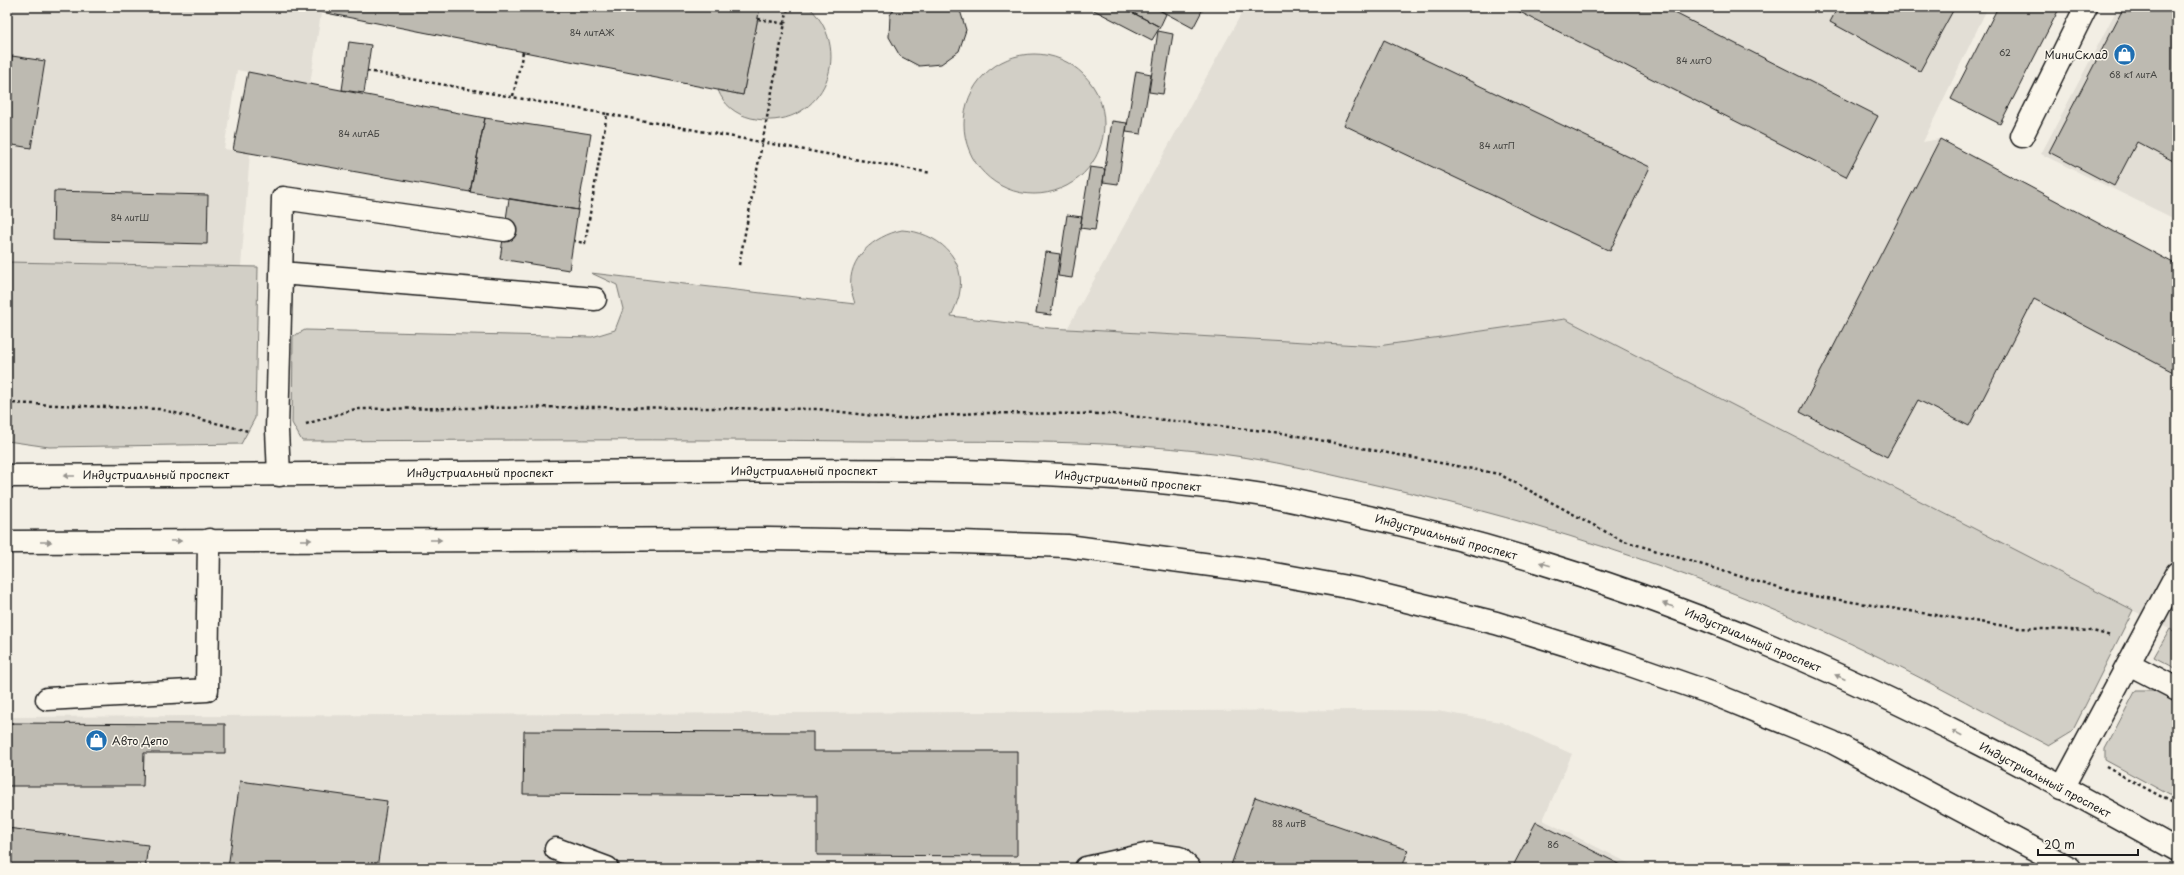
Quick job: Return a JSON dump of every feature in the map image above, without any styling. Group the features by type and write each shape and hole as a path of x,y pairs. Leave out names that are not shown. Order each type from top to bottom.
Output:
{"main road":[{"path":"2022,136 2086,7"},
{"path":"279,475 277,430 283,198 505,230"},
{"path":"281,273 595,299"},
{"name":"Индустриальный проспект","path":"7,476 713,471 1043,473 1142,480 1260,494 1378,519 1473,542 1669,605 1767,644 1916,712 2177,850"},
{"path":"7,542 209,540 768,539 961,542 1067,546 1264,572 1358,589 1496,624 1616,660 1711,693 1832,742 2070,868"},
{"path":"46,699 207,690 209,540"},
{"path":"2062,788 2177,573"},
{"path":"2128,664 2177,689"},
{"path":"556,849 607,868"},
{"path":"1086,868 1150,854 1179,858 1189,868"}],"path":[{"path":"739,265 788,7"},
{"path":"758,19 785,24"},
{"path":"514,96 523,52"},
{"path":"367,71 514,96 931,174"},
{"path":"574,241 585,243 606,114"},
{"path":"2082,753 2177,805"}],"shaded area":[{"path":"7,7 322,7 310,84 237,70 224,149 250,153 241,267 7,262"},
{"path":"760,7 809,7 823,26 830,46 830,67 824,86 812,102 796,114 775,120 751,118 740,114 723,100 718,90 743,95"},
{"path":"1245,7 1988,7 1923,142 1940,139 2177,265 2177,633 1565,319 1378,346 1067,329"},
{"path":"2118,7 2177,7 2177,220 2041,154"},
{"path":"1041,54 1061,59 1073,65 1084,74 1093,85 1099,97 1103,110 1103,138 1099,151 1093,163 1084,174 1073,183 1061,189 1048,193 1027,194 1007,189 995,183 984,174 975,163 965,138 964,117 969,97 975,85 984,74 995,65 1020,55"},
{"path":"902,230 915,232 937,241 947,249 954,259 959,270 961,282 959,296 951,316 1049,328 1378,346 1565,319 2133,610 2072,732 2049,746 1881,658 1820,630 1697,579 1570,536 1441,500 1260,460 1196,451 1149,447 1006,441 302,441 292,423 293,336 305,330 592,337 615,330 623,309 617,285 591,273 855,304 851,289 851,278 853,268 858,258 864,250 882,237"},
{"path":"7,262 258,267 255,418 241,444 49,447 7,441"},
{"path":"2170,629 2177,633 2177,669 2154,657"},
{"path":"2136,690 2156,690 2177,702 2177,799 2105,760 2105,749"},
{"path":"1383,710 1437,711 1501,722 1572,754 1543,820 1638,868 7,868 7,717"}],"building":[{"path":"322,7 760,7 743,95 321,12"},
{"path":"896,7 959,7 966,30 959,51 941,64 919,66 900,56 889,37 890,15"},
{"path":"1088,7 1122,7 1160,27 1152,40"},
{"path":"1122,7 1154,7 1166,14 1160,27"},
{"path":"1154,7 1204,7 1193,28"},
{"path":"1510,7 1663,7 1878,116 1846,177"},
{"path":"1838,7 1955,7 1920,71 1830,22"},
{"path":"1998,7 2060,7 2000,124 1951,99"},
{"path":"2124,7 2177,7 2177,163 2137,142 2114,186 2049,152"},
{"path":"1158,31 1173,34 1163,94 1149,92"},
{"path":"1384,40 1650,167 1610,251 1344,125"},
{"path":"349,42 371,45 364,93 342,90"},
{"path":"12,56 45,61 31,148 7,144 7,89"},
{"path":"1136,71 1151,74 1141,134 1126,132"},
{"path":"248,72 485,118 470,192 233,150"},
{"path":"485,118 591,134 578,210 470,192"},
{"path":"1112,121 1127,123 1118,184 1103,182"},
{"path":"1940,139 2177,265 2177,374 2034,299 1969,426 1918,400 1887,457 1800,412"},
{"path":"1090,167 1105,169 1095,230 1080,228"},
{"path":"54,191 208,195 207,244 53,240"},
{"path":"509,199 578,210 569,270 500,259"},
{"path":"1067,215 1082,217 1072,278 1058,276"},
{"path":"1046,252 1060,254 1051,315 1036,313"},
{"path":"7,723 225,724 225,753 144,753 143,786 7,786"},
{"path":"524,731 813,732 813,751 1017,751 1017,856 817,855 817,796 523,794"},
{"path":"240,781 387,801 377,868 228,868"},
{"path":"1255,797 1408,850 1402,868 1230,868"},
{"path":"1536,822 1627,868 1512,868"},
{"path":"7,828 148,845 145,868 7,868"}],"place":[{"name":"МиниСклад","path":"2124,55"},
{"name":"Авто Депо","path":"97,741"}]}
